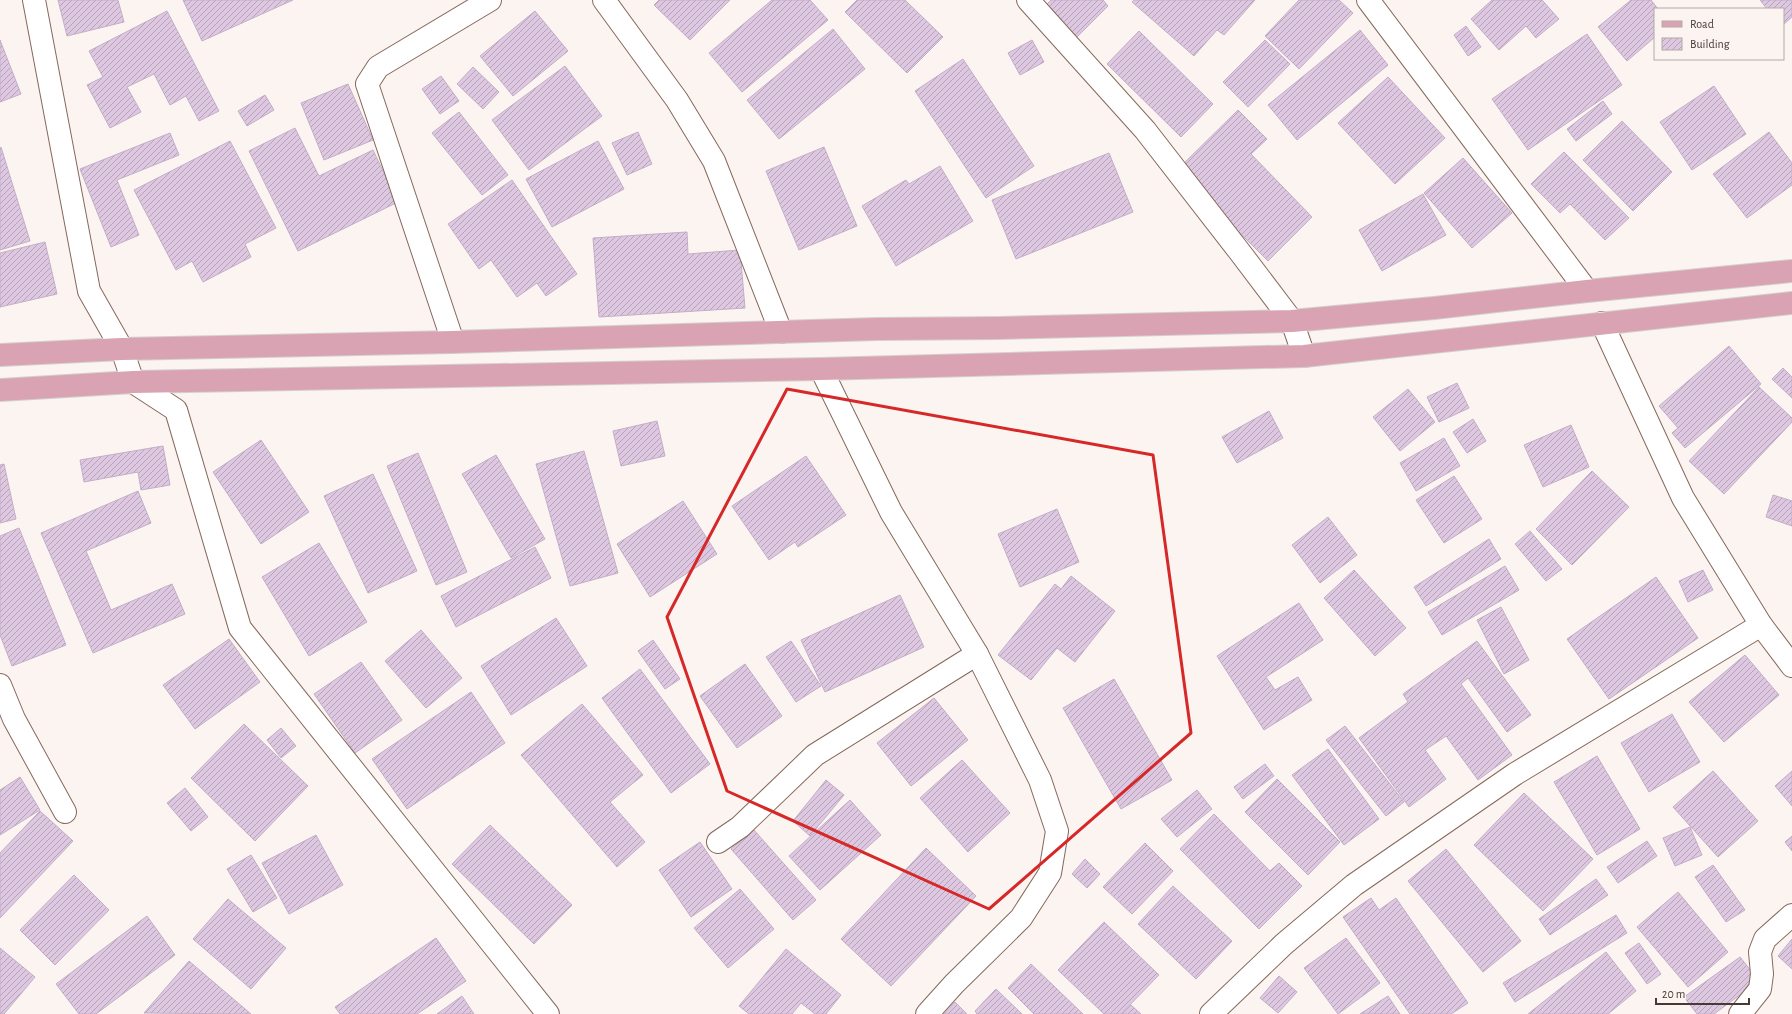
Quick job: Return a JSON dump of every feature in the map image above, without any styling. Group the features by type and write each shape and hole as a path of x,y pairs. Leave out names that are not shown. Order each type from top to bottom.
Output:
{"main road":[{"path":"0,355 122,349 453,342 781,332 1292,322 1434,308 1588,290 1792,271"},
{"path":"0,390 133,382 821,369 1304,356 1792,303"}],"street":[{"path":"34,0 89,291 122,349 133,382 176,410 240,628 548,1014"},
{"path":"453,342 367,84 378,67 490,0"},
{"path":"605,0 677,100 714,161 781,332"},
{"path":"1028,0 1145,130 1292,322 1304,356"},
{"path":"1368,0 1588,290"},
{"path":"1602,323 1683,498 1761,625 1792,666"},
{"path":"821,369 891,512 977,654 1040,780 1057,831 1050,874 1021,918 954,984 927,1014"},
{"path":"1211,1014 1284,944 1354,886 1515,774 1761,625"},
{"path":"718,842 740,827 815,755 977,654"},
{"path":"0,685 14,719 65,812"},
{"path":"1740,1014 1760,989 1762,974 1760,952 1765,939 1792,915"}],"highlighted area":[{"path":"787,389 1153,455 1191,733 989,909 727,791 667,617"}],"building":[{"path":"58,0 118,0 124,22 67,36"},
{"path":"183,0 293,0 202,41"},
{"path":"659,0 730,0 690,40 654,5"},
{"path":"772,0 810,0 828,20 742,92 709,53"},
{"path":"857,0 905,0 943,37 907,73 845,12"},
{"path":"1051,0 1103,0 1108,6 1074,40 1043,8"},
{"path":"1134,0 1255,0 1224,35 1217,30 1194,56 1132,2"},
{"path":"1299,0 1339,0 1353,13 1299,69 1265,36"},
{"path":"1492,0 1542,0 1559,19 1536,38 1526,26 1499,50 1471,19"},
{"path":"1631,0 1651,0 1657,8 1654,8 1654,38 1627,61 1598,27"},
{"path":"1760,0 1792,0 1792,17 1784,24 1784,8 1766,8"},
{"path":"167,11 219,111 199,121 186,96 170,105 154,74 127,87 141,112 110,128 87,85 103,77 89,51"},
{"path":"535,11 568,51 513,96 480,56"},
{"path":"1466,26 1481,47 1468,56 1454,35"},
{"path":"833,29 865,69 779,139 747,100"},
{"path":"1360,30 1388,65 1297,140 1268,105"},
{"path":"1139,31 1213,104 1181,137 1107,64"},
{"path":"1587,34 1622,85 1528,150 1492,99"},
{"path":"0,40 21,94 0,102"},
{"path":"1032,40 1044,62 1020,75 1008,53"},
{"path":"1265,40 1290,64 1248,107 1223,82"},
{"path":"963,59 1034,166 986,198 915,91"},
{"path":"565,66 602,116 529,170 492,120"},
{"path":"473,67 499,92 483,109 457,84"},
{"path":"441,76 459,101 440,114 422,89"},
{"path":"1388,77 1445,138 1395,184 1338,123"},
{"path":"348,84 373,140 324,160 301,103"},
{"path":"1714,86 1746,134 1692,170 1660,122"},
{"path":"265,95 274,110 247,126 238,111"},
{"path":"1603,101 1612,114 1576,141 1567,129"},
{"path":"1238,110 1267,139 1251,154 1312,217 1268,261 1177,170"},
{"path":"459,112 508,175 482,195 432,133"},
{"path":"1622,121 1672,172 1633,211 1583,160"},
{"path":"295,128 319,176 373,150 398,202 298,251 249,151"},
{"path":"638,132 652,164 627,175 612,143"},
{"path":"1769,132 1792,163 1792,185 1747,218 1713,174"},
{"path":"170,133 179,155 117,180 139,235 111,247 80,169"},
{"path":"230,141 276,228 245,244 251,257 203,282 192,261 176,270 134,190"},
{"path":"598,141 624,189 552,227 526,179"},
{"path":"1,147 30,241 0,250 0,148"},
{"path":"824,147 857,226 799,250 766,171"},
{"path":"1564,152 1629,218 1605,240 1570,204 1560,213 1531,184"},
{"path":"1109,153 1133,212 1016,259 992,200"},
{"path":"1463,158 1512,213 1472,248 1424,193"},
{"path":"940,166 973,221 896,266 862,206 906,180 909,184"},
{"path":"512,180 577,274 546,296 537,283 517,297 491,260 479,269 448,224"},
{"path":"1423,194 1446,235 1382,271 1359,230"},
{"path":"687,232 688,254 740,250 745,308 599,317 593,238"},
{"path":"45,242 57,294 0,307 0,253"},
{"path":"1729,346 1761,384 1685,448 1672,433 1678,428 1659,406"},
{"path":"1783,368 1792,377 1792,398 1772,379"},
{"path":"1457,383 1469,408 1439,422 1427,397"},
{"path":"1759,387 1792,418 1792,422 1724,494 1689,461"},
{"path":"1408,389 1435,422 1400,451 1373,417"},
{"path":"1269,411 1283,438 1237,463 1222,437"},
{"path":"1473,419 1486,441 1467,453 1453,432"},
{"path":"657,421 665,456 621,466 613,431"},
{"path":"1571,425 1589,467 1543,487 1524,445"},
{"path":"1444,438 1460,466 1416,491 1400,463"},
{"path":"261,440 309,512 261,544 213,472"},
{"path":"163,446 170,485 141,490 138,472 84,482 80,460"},
{"path":"584,451 618,573 570,586 536,464"},
{"path":"418,453 467,572 436,585 387,466"},
{"path":"496,455 545,539 511,558 462,474"},
{"path":"806,456 846,515 798,547 795,542 769,560 732,506"},
{"path":"4,464 16,519 0,523 0,465"},
{"path":"1592,471 1629,507 1572,565 1536,529"},
{"path":"373,474 417,571 368,593 324,496"},
{"path":"1454,476 1482,519 1444,543 1416,500"},
{"path":"138,491 151,523 86,551 111,610 172,584 185,614 93,653 41,533"},
{"path":"1773,495 1792,501 1792,526 1766,517"},
{"path":"683,501 717,554 650,597 617,544"},
{"path":"1057,509 1079,562 1020,587 998,534"},
{"path":"1328,517 1357,555 1320,583 1292,545"},
{"path":"19,528 66,645 12,666 0,635 0,536"},
{"path":"1530,531 1562,569 1546,581 1515,544"},
{"path":"1489,539 1501,559 1426,606 1414,587"},
{"path":"319,543 367,622 309,656 262,577"},
{"path":"535,547 551,578 456,627 441,596"},
{"path":"1505,566 1519,590 1442,635 1428,612"},
{"path":"1354,570 1406,628 1375,656 1324,598"},
{"path":"1703,570 1713,590 1688,602 1679,581"},
{"path":"1071,576 1115,611 1075,662 1057,648 1031,680 998,655 1055,584 1061,589"},
{"path":"1656,577 1698,638 1609,699 1567,639"},
{"path":"900,595 924,647 825,692 801,640"},
{"path":"1299,603 1323,640 1266,677 1275,690 1298,677 1312,700 1264,730 1217,656"},
{"path":"1501,607 1529,660 1504,674 1477,620"},
{"path":"556,618 587,666 511,715 481,666"},
{"path":"421,630 462,678 426,708 385,661"},
{"path":"229,639 260,682 195,729 163,685"},
{"path":"653,640 680,679 665,689 638,651"},
{"path":"791,641 821,686 796,702 766,657"},
{"path":"1477,641 1531,715 1507,732 1468,678 1461,684 1512,755 1478,780 1446,736 1425,750 1446,779 1409,807 1359,738 1408,702 1403,694"},
{"path":"1745,655 1779,695 1724,742 1689,702"},
{"path":"361,662 402,720 355,753 314,694"},
{"path":"745,664 782,716 737,748 700,696"},
{"path":"640,669 710,764 671,793 602,698"},
{"path":"1114,679 1172,780 1121,809 1063,708"},
{"path":"471,692 505,743 407,809 372,759"},
{"path":"934,698 968,740 911,786 877,743"},
{"path":"582,704 643,775 610,802 645,842 617,867 521,755"},
{"path":"1672,714 1700,762 1649,792 1621,743"},
{"path":"244,724 308,786 255,841 191,778"},
{"path":"1345,726 1404,802 1386,816 1326,740"},
{"path":"281,728 296,746 281,758 267,740"},
{"path":"1328,749 1379,819 1344,845 1292,775"},
{"path":"1597,756 1640,829 1597,855 1554,782"},
{"path":"962,760 1010,813 968,852 920,798"},
{"path":"1265,764 1274,776 1243,799 1234,787"},
{"path":"1713,771 1758,821 1718,857 1673,807"},
{"path":"1792,771 1792,806 1775,786"},
{"path":"20,777 40,810 0,835 0,790"},
{"path":"1277,779 1340,842 1308,875 1245,812"},
{"path":"826,780 844,795 810,836 793,821"},
{"path":"185,788 208,817 191,831 167,803"},
{"path":"1197,790 1212,809 1177,837 1161,819"},
{"path":"1524,793 1593,859 1543,911 1474,845"},
{"path":"850,800 881,835 820,890 789,856"},
{"path":"40,811 73,841 0,918 0,853"},
{"path":"1214,814 1270,871 1279,863 1302,886 1259,929 1180,849"},
{"path":"490,825 572,905 534,944 452,864"},
{"path":"1690,827 1702,855 1675,866 1663,838"},
{"path":"754,830 816,900 793,920 731,849"},
{"path":"316,835 343,885 289,914 262,863"},
{"path":"1792,836 1792,851 1785,842"},
{"path":"1647,841 1657,856 1618,883 1607,867"},
{"path":"700,842 732,889 691,917 659,870"},
{"path":"1145,843 1173,871 1132,914 1103,887"},
{"path":"926,848 976,896 891,986 841,939"},
{"path":"1446,849 1521,941 1483,972 1408,881"},
{"path":"251,855 277,898 253,912 227,869"},
{"path":"1085,859 1100,874 1087,888 1072,874"},
{"path":"1713,865 1745,910 1726,922 1695,877"},
{"path":"74,875 109,910 55,965 20,930"},
{"path":"1596,879 1608,895 1550,935 1539,919"},
{"path":"1173,886 1232,941 1196,979 1138,924"},
{"path":"740,889 774,929 728,968 694,928"},
{"path":"1678,892 1728,952 1688,987 1637,927"},
{"path":"1371,898 1379,910 1396,898 1468,1003 1451,1014 1410,1014 1343,917"},
{"path":"228,899 286,948 251,989 193,939"},
{"path":"1616,915 1627,933 1515,1002 1503,983"},
{"path":"147,916 175,955 96,1014 79,1014 56,984"},
{"path":"1104,922 1159,975 1121,1014 1104,1014 1058,970"},
{"path":"436,938 466,981 417,1014 340,1014 335,1007"},
{"path":"1346,938 1380,983 1338,1014 1304,968"},
{"path":"1792,939 1792,969 1778,956"},
{"path":"1639,943 1661,974 1647,984 1625,953"},
{"path":"0,948 35,977 4,1014 0,1014"},
{"path":"786,949 841,995 826,1014 815,1014 801,1003 792,1014 749,1014 739,1006"},
{"path":"1606,952 1636,991 1608,1014 1528,1014"},
{"path":"1740,957 1759,981 1714,1014 1697,1014 1684,997"},
{"path":"189,961 251,1014 144,1013"},
{"path":"1031,964 1083,1014 1034,1014 1008,988"},
{"path":"1279,976 1297,992 1278,1013 1260,998"},
{"path":"996,989 1022,1014 977,1014 975,1011"},
{"path":"462,996 474,1014 437,1014"},
{"path":"1388,996 1400,1014 1360,1014"},
{"path":"955,1002 967,1014 944,1014"},
{"path":"1131,1005 1141,1014 1122,1014"}]}
